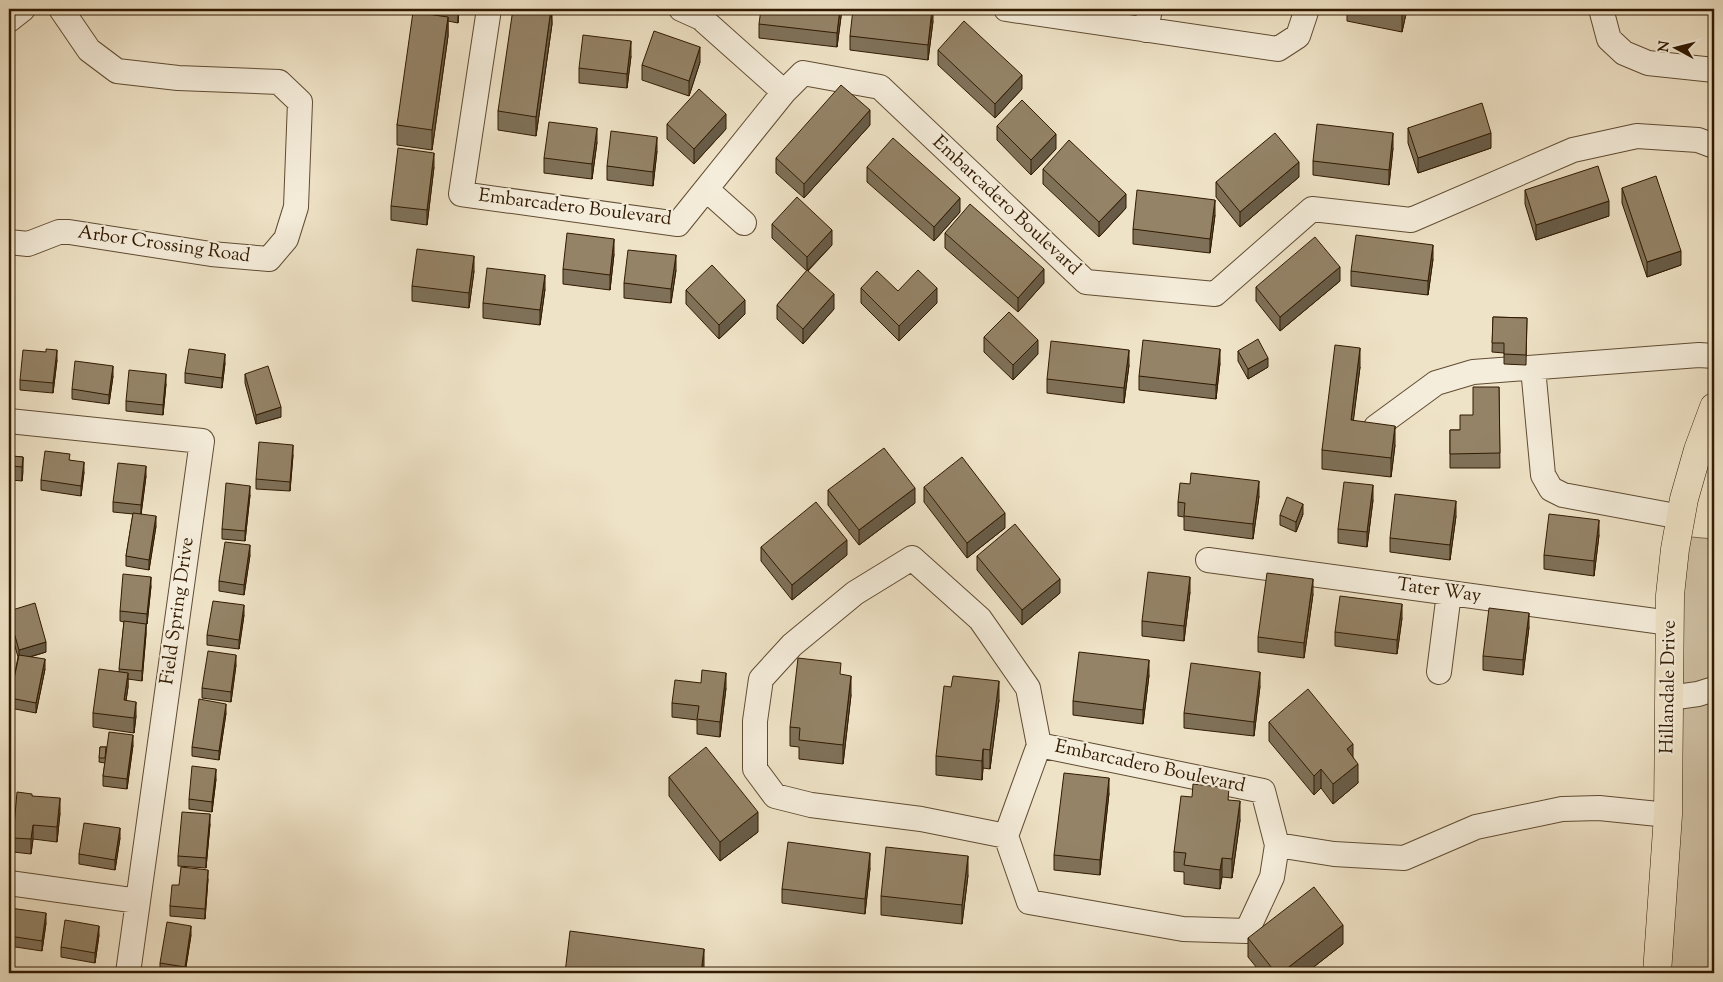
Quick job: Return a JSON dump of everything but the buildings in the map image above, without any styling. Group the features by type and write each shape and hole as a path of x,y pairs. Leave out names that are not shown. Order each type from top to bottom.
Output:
{"main road":[{"name":"Hillandale Drive","path":"1658,973 1668,815 1670,595 1680,516 1698,450 1714,407"}],"street":[{"path":"9,20 23,9"},
{"name":"Arbor Crossing Road","path":"9,242 28,244 59,232 69,232 211,254 269,259 286,239 296,208 300,102 279,82 178,78 117,71 89,50 62,9"},
{"name":"Embarcadero Boulevard","path":"489,9 461,194 678,224 784,92 803,73 880,87 1086,282 1215,294 1312,210 1411,220 1573,150 1637,136 1698,140 1714,146"},
{"path":"681,9 701,18 784,92"},
{"path":"1006,9 1148,19 1278,49 1298,36 1307,9"},
{"path":"1601,9 1609,40 1624,53 1648,64 1714,70"},
{"path":"706,189 744,223"},
{"path":"1376,427 1436,383 1473,372 1699,355 1714,356"},
{"path":"1533,368 1543,475 1551,489 1563,495 1680,516"},
{"name":"Field Spring Drive","path":"9,421 202,441 128,973"},
{"path":"1006,836 921,819 811,805 775,796 755,769 755,721 761,679 792,645 855,593 912,558 980,619 1028,688 1039,745"},
{"name":"Tater Way","path":"1208,560 1670,623"},
{"path":"1439,672 1449,592"},
{"path":"1669,698 1698,694 1714,689"},
{"name":"Embarcadero Boulevard","path":"1039,745 1263,791 1277,845 1272,877 1247,931 1183,929 1029,902 1006,836 1039,745"},
{"path":"1277,845 1334,854 1404,858 1476,827 1562,809 1599,808 1668,815"},
{"path":"9,883 138,901"}],"shaded area":[{"path":"1680,536 1714,539 1714,973 1664,973"}]}
